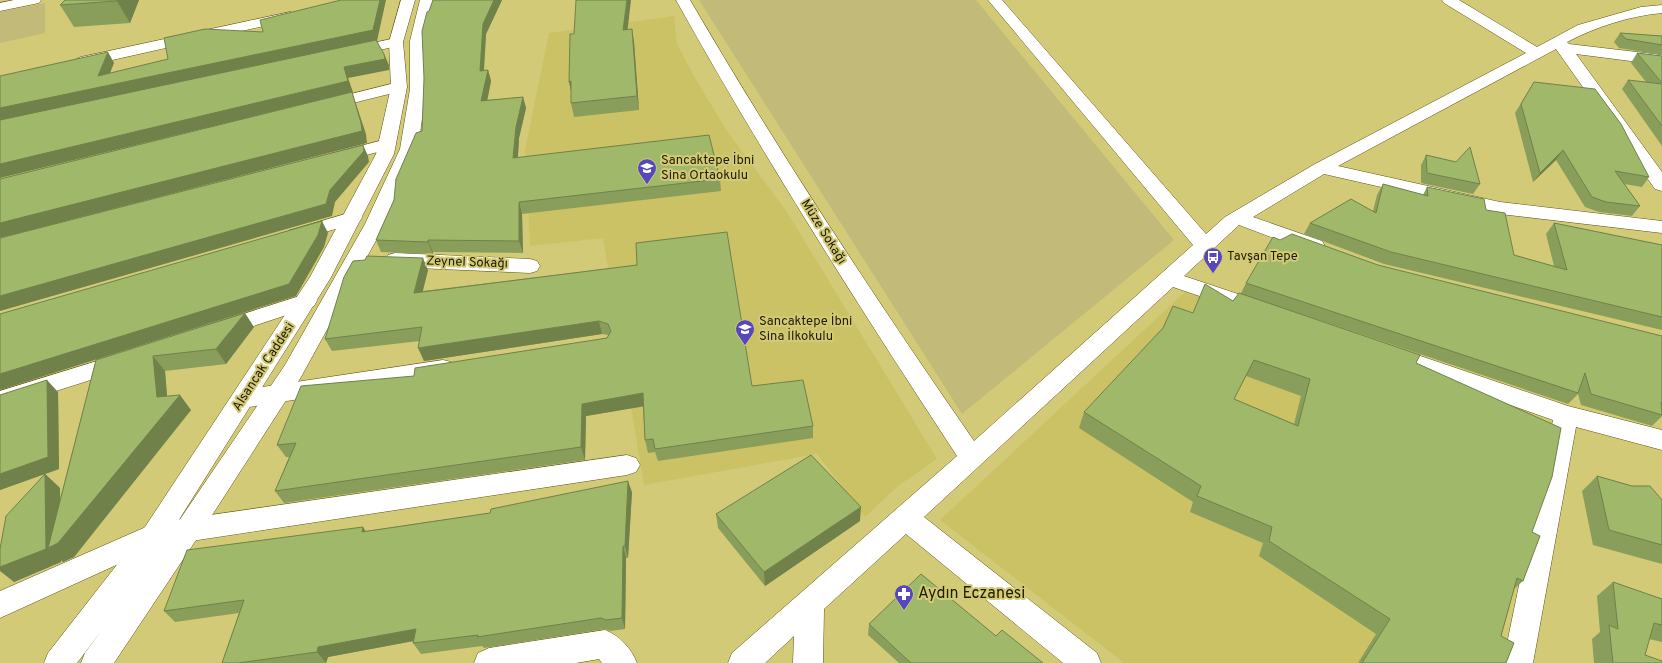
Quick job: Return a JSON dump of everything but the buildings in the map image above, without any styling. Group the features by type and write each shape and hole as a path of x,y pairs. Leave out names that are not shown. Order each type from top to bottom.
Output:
{"street":[{"path":"0,6 34,0"},
{"name":"Alsancak Caddesi","path":"59,663 155,535 320,279 385,154 400,87 396,42 408,0"},
{"name":"Alsancak Caddesi","path":"96,663 189,529 293,371 375,224 409,149 418,89 418,39 427,0"},
{"name":"Müze Sokağı","path":"683,0 714,56 865,300 972,458"},
{"path":"995,0 1204,246"},
{"path":"1449,0 1537,53"},
{"path":"743,663 906,518 1204,246 1238,218 1321,168 1537,53 1561,44 1583,28 1641,11 1662,8"},
{"path":"70,65 302,14"},
{"path":"334,55 418,39"},
{"path":"1561,44 1662,60"},
{"path":"1561,44 1662,185"},
{"path":"307,110 400,87"},
{"path":"317,162 387,144"},
{"path":"1321,168 1500,208 1662,227"},
{"path":"275,241 352,218"},
{"path":"1238,218 1335,253"},
{"name":"Zeynel Sokağı","path":"356,259 530,266"},
{"path":"1169,278 1282,317"},
{"path":"202,335 306,301"},
{"path":"1364,345 1566,415 1662,440"},
{"path":"0,400 142,354"},
{"path":"243,399 463,365"},
{"path":"1518,663 1566,415"},
{"path":"0,605 155,535 627,465"},
{"path":"906,518 1086,663"},
{"path":"808,663 810,602"},
{"path":"489,663 605,644 622,663"}],"shaded area":[{"path":"699,0 976,0 1174,240 962,414"},
{"path":"45,3 45,33 0,43 0,12"},
{"name":"Sancaktepe İbni Sina İlkokulu","path":"674,16 677,44 695,78 727,131 787,212 937,459 898,486 865,517 817,454 644,485 603,238 530,246 525,150 549,33"},
{"path":"1186,291 1546,421 1440,663 1124,663 940,520"}],"place":[{"name":"Sancaktepe İbni Sina Ortaokulu","path":"647,185"},
{"name":"Tavşan Tepe","path":"1213,274"},
{"name":"Sancaktepe İbni Sina İlkokulu","path":"745,346"},
{"name":"Aydın Eczanesi","path":"904,611"}]}
